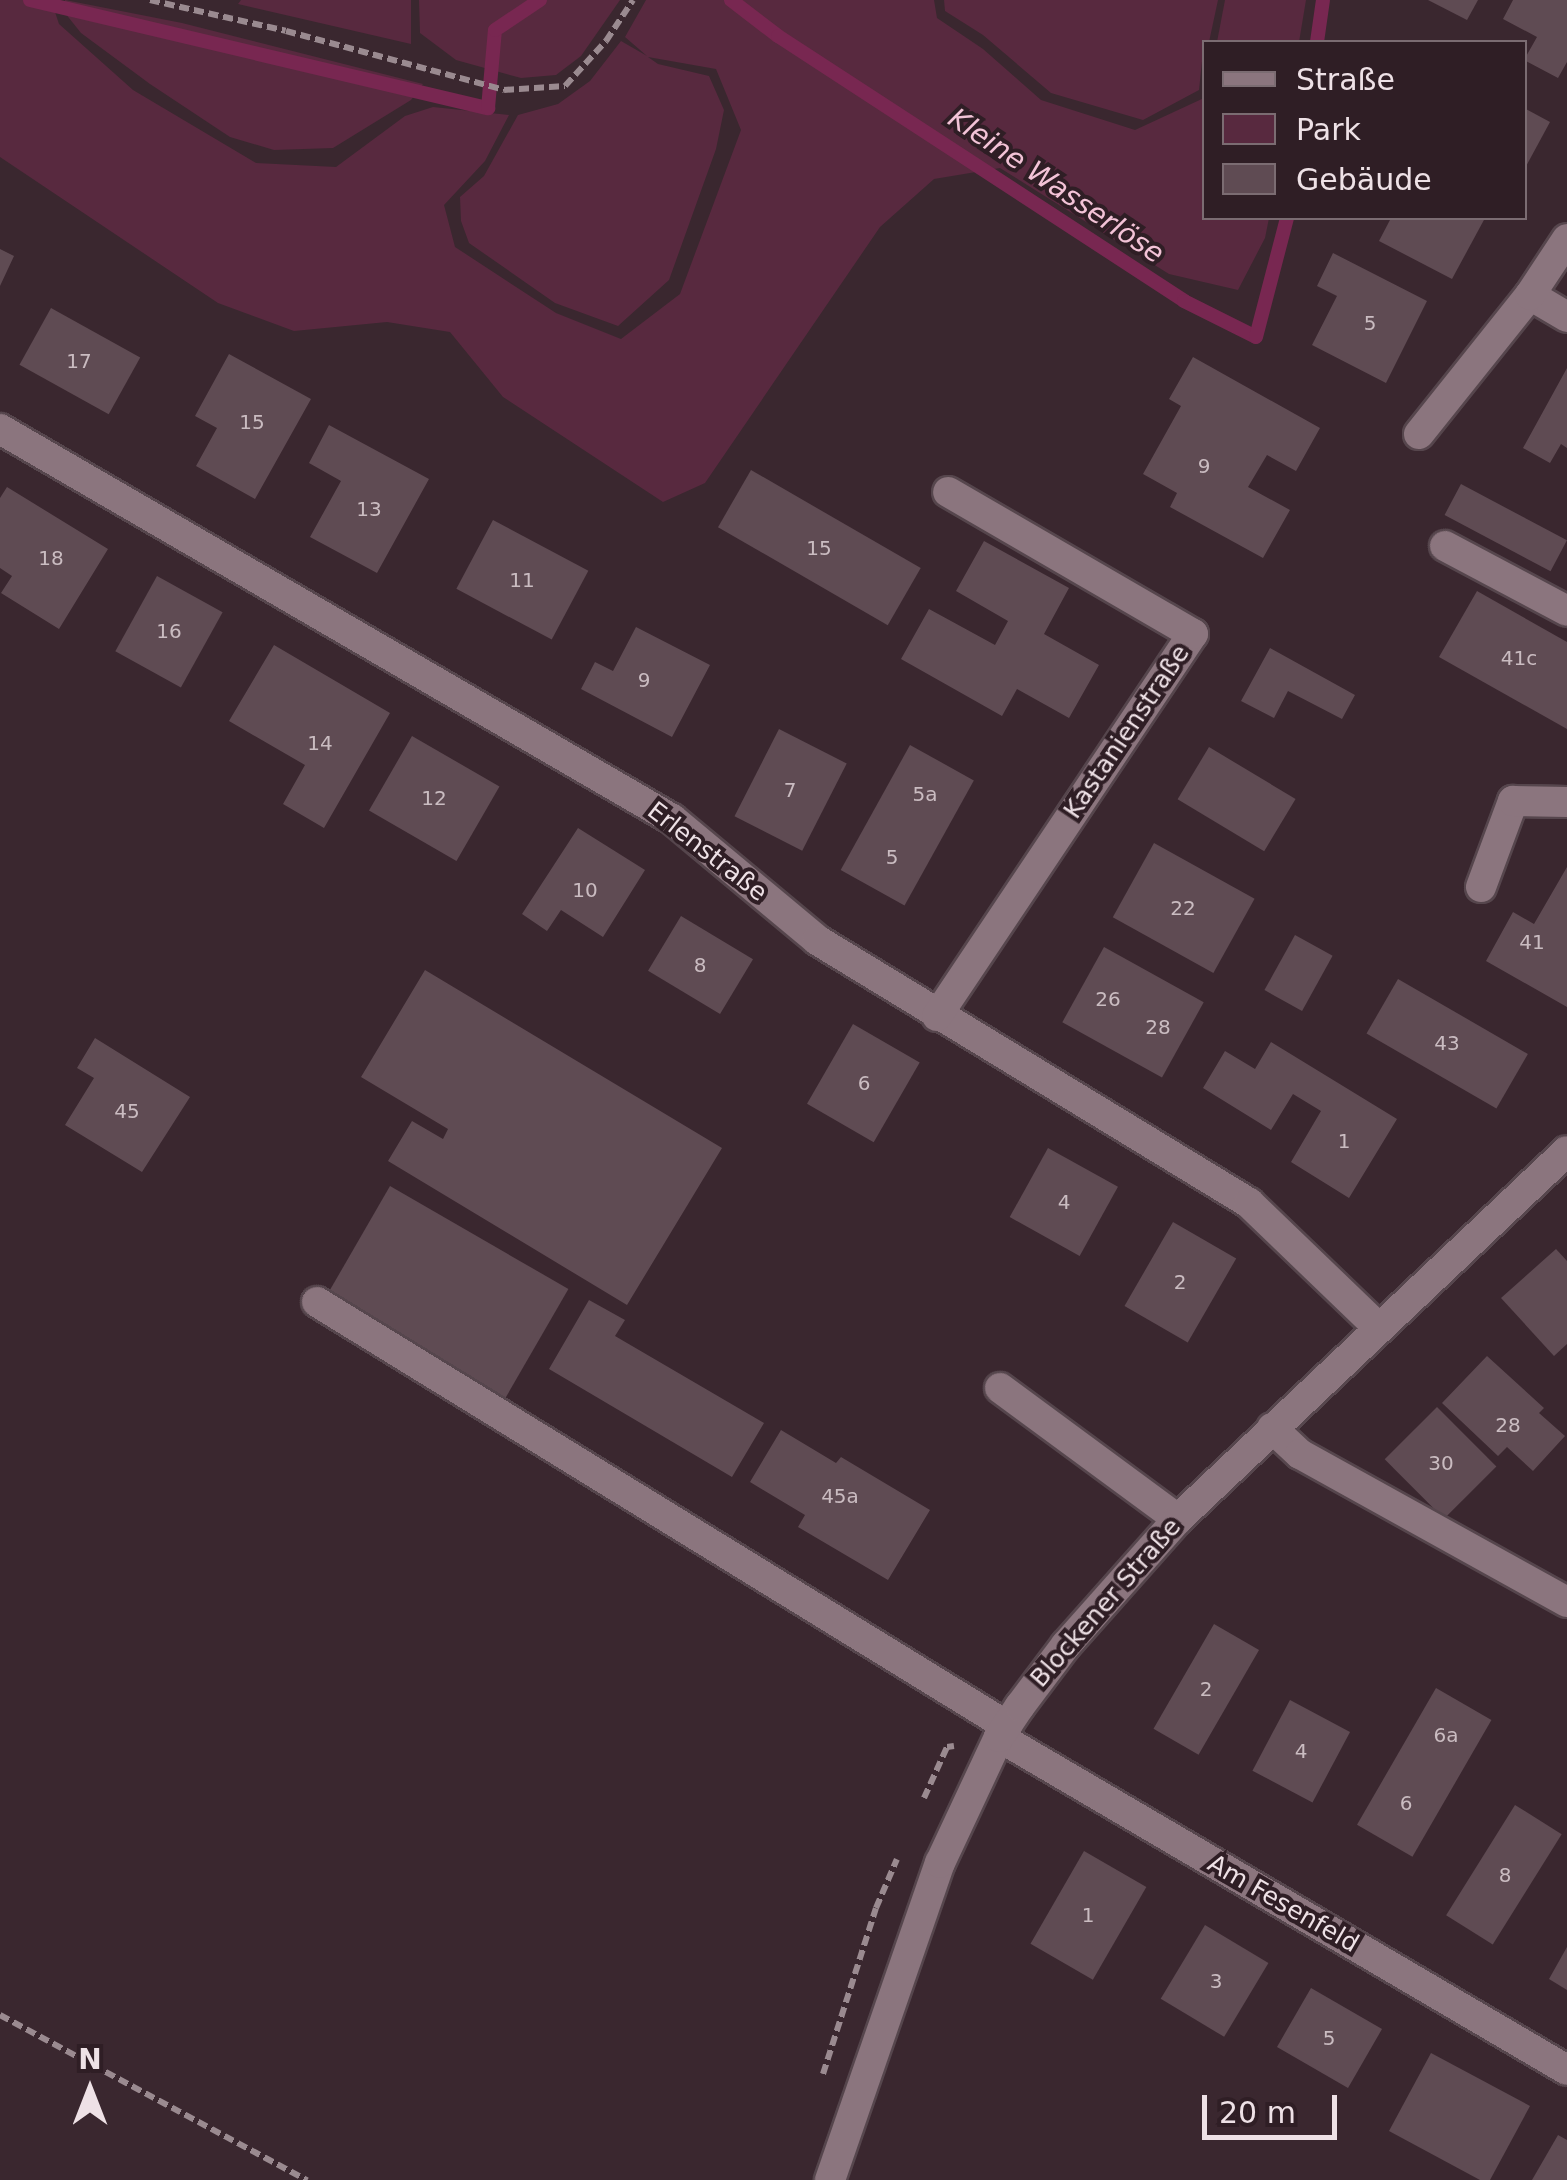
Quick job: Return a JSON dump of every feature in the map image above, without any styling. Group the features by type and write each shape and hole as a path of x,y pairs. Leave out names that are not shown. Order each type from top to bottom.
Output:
{"street":[{"path":"1419,434 1530,295 1567,239"},
{"path":"1530,295 1567,318"},
{"name":"Erlenstraße","path":"0,429 487,708 672,820 817,940 1249,1203 1377,1326"},
{"name":"Kastanienstraße","path":"937,1016 1193,634 948,492"},
{"path":"1445,546 1567,611"},
{"path":"1481,887 1513,801 1567,802"},
{"name":"Blockener Straße","path":"830,2180 940,1862 1003,1731 1066,1645 1178,1518 1377,1326 1567,1151"},
{"name":"Am Fesenfeld","path":"317,1302 1003,1731 1567,2070"},
{"path":"1000,1388 1178,1518"},
{"path":"1272,1428 1300,1454 1567,1602"}],"path":[{"path":"150,0 500,88 565,86 606,41 634,0"},
{"path":"0,2015 307,2180"}],"green space":[{"path":"0,0 51,0 59,24 133,90 256,163 336,167 405,116 433,107 509,115 485,161 444,205 455,247 556,313 621,339 680,294 741,130 716,69 648,57 658,64 709,76 724,110 716,149 669,280 618,326 555,303 469,243 461,221 460,197 484,176 518,115 558,104 590,81 621,41 647,56 625,37 646,0 934,0 937,18 983,49 1041,100 1135,130 1202,99 1202,220 1269,220 1265,238 1238,290 1169,274 1000,168 934,179 880,227 705,483 663,502 503,397 450,332 387,322 294,331 218,303 0,157"},
{"path":"65,0 182,23 423,84 411,100 333,148 274,150 230,137 150,84 81,33 65,13"},
{"path":"241,0 411,0 411,44 238,4"},
{"path":"419,0 620,0 581,56 556,75 521,78 456,60 420,33"},
{"path":"944,0 1218,0 1209,40 1202,40 1199,90 1143,120 1051,93 983,35 945,11"},
{"path":"1225,0 1306,0 1299,40 1217,40"}],"building":[{"path":"1428,0 1478,0 1467,20"},
{"path":"1513,0 1567,0 1567,62 1558,78 1527,62 1537,37 1503,19"},
{"path":"1527,110 1550,122 1527,164"},
{"path":"1390,220 1484,220 1452,279 1379,241"},
{"path":"0,249 14,256 0,286"},
{"path":"1333,253 1427,301 1386,383 1312,345 1337,296 1317,286"},
{"path":"51,308 140,357 109,414 19,365"},
{"path":"229,354 311,399 255,499 196,466 217,428 195,416"},
{"path":"1193,357 1320,428 1296,471 1267,455 1248,487 1290,510 1263,558 1170,507 1177,493 1143,474 1181,406 1169,399"},
{"path":"1567,368 1567,448 1561,444 1550,463 1523,448"},
{"path":"329,425 429,479 377,573 310,537 341,481 309,463"},
{"path":"751,470 921,568 888,625 718,527"},
{"path":"1461,484 1567,540 1551,571 1445,515"},
{"path":"7,487 108,549 59,629 1,593 12,576 0,568 0,498"},
{"path":"493,520 588,571 552,640 456,589"},
{"path":"984,541 1069,588 1044,634 1099,665 1069,718 1017,689 1002,716 901,659 929,609 995,645 1008,621 956,591"},
{"path":"157,576 223,612 181,688 115,651"},
{"path":"1477,591 1567,642 1567,729 1439,657"},
{"path":"636,627 710,665 672,737 581,689 595,662 613,671"},
{"path":"274,645 390,713 324,828 283,804 305,765 229,721"},
{"path":"1270,648 1355,695 1342,719 1288,691 1274,718 1241,701"},
{"path":"779,729 847,764 802,851 735,816"},
{"path":"412,736 499,786 456,861 369,810"},
{"path":"910,745 974,780 905,905 841,870"},
{"path":"1209,747 1296,799 1264,851 1178,799"},
{"path":"578,828 645,870 603,937 561,910 547,931 522,914"},
{"path":"1154,843 1255,899 1213,973 1113,917"},
{"path":"1567,867 1567,1007 1486,961 1513,912 1534,924"},
{"path":"681,916 753,959 720,1014 648,971"},
{"path":"1295,935 1333,956 1302,1011 1264,990"},
{"path":"1104,947 1204,1002 1162,1077 1062,1022"},
{"path":"425,970 722,1148 627,1305 388,1161 412,1121 443,1139 448,1129 361,1077"},
{"path":"1398,979 1528,1054 1496,1109 1366,1034"},
{"path":"853,1024 920,1062 874,1142 807,1104"},
{"path":"95,1038 190,1097 142,1172 65,1125 94,1078 77,1068"},
{"path":"1271,1042 1397,1119 1349,1198 1291,1162 1321,1111 1293,1094 1271,1130 1203,1088 1225,1051 1255,1069"},
{"path":"1048,1148 1118,1187 1080,1256 1010,1217"},
{"path":"390,1186 568,1289 505,1398 327,1295"},
{"path":"1173,1222 1236,1258 1188,1343 1124,1306"},
{"path":"1556,1249 1567,1261 1567,1344 1554,1356 1501,1298"},
{"path":"589,1300 625,1320 615,1336 764,1423 732,1477 549,1369"},
{"path":"1487,1356 1544,1408 1539,1413 1565,1436 1533,1471 1507,1447 1498,1456 1442,1403"},
{"path":"1437,1407 1496,1466 1444,1519 1385,1459"},
{"path":"781,1430 836,1463 841,1457 930,1510 888,1580 798,1527 805,1515 750,1482"},
{"path":"1214,1624 1259,1650 1199,1755 1154,1729"},
{"path":"1436,1688 1491,1720 1412,1857 1357,1825"},
{"path":"1290,1700 1350,1732 1312,1803 1252,1771"},
{"path":"1515,1805 1562,1834 1493,1944 1446,1915"},
{"path":"1084,1851 1146,1887 1093,1980 1030,1944"},
{"path":"1205,1925 1268,1963 1224,2037 1161,1999"},
{"path":"1567,1947 1567,1990 1549,1979"},
{"path":"1311,1988 1382,2029 1348,2088 1277,2047"},
{"path":"1431,2053 1530,2106 1490,2180 1480,2180 1389,2131"},
{"path":"1558,2135 1567,2140 1567,2180 1532,2180"}],"waterway":[{"name":"Kleine Wasserlöse","path":"30,0 488,108 495,30 540,0"},
{"name":"Kleine Wasserlöse","path":"731,0 778,36 1184,301 1256,337 1286,220"},
{"name":"Kleine Wasserlöse","path":"1317,40 1323,0"}]}
